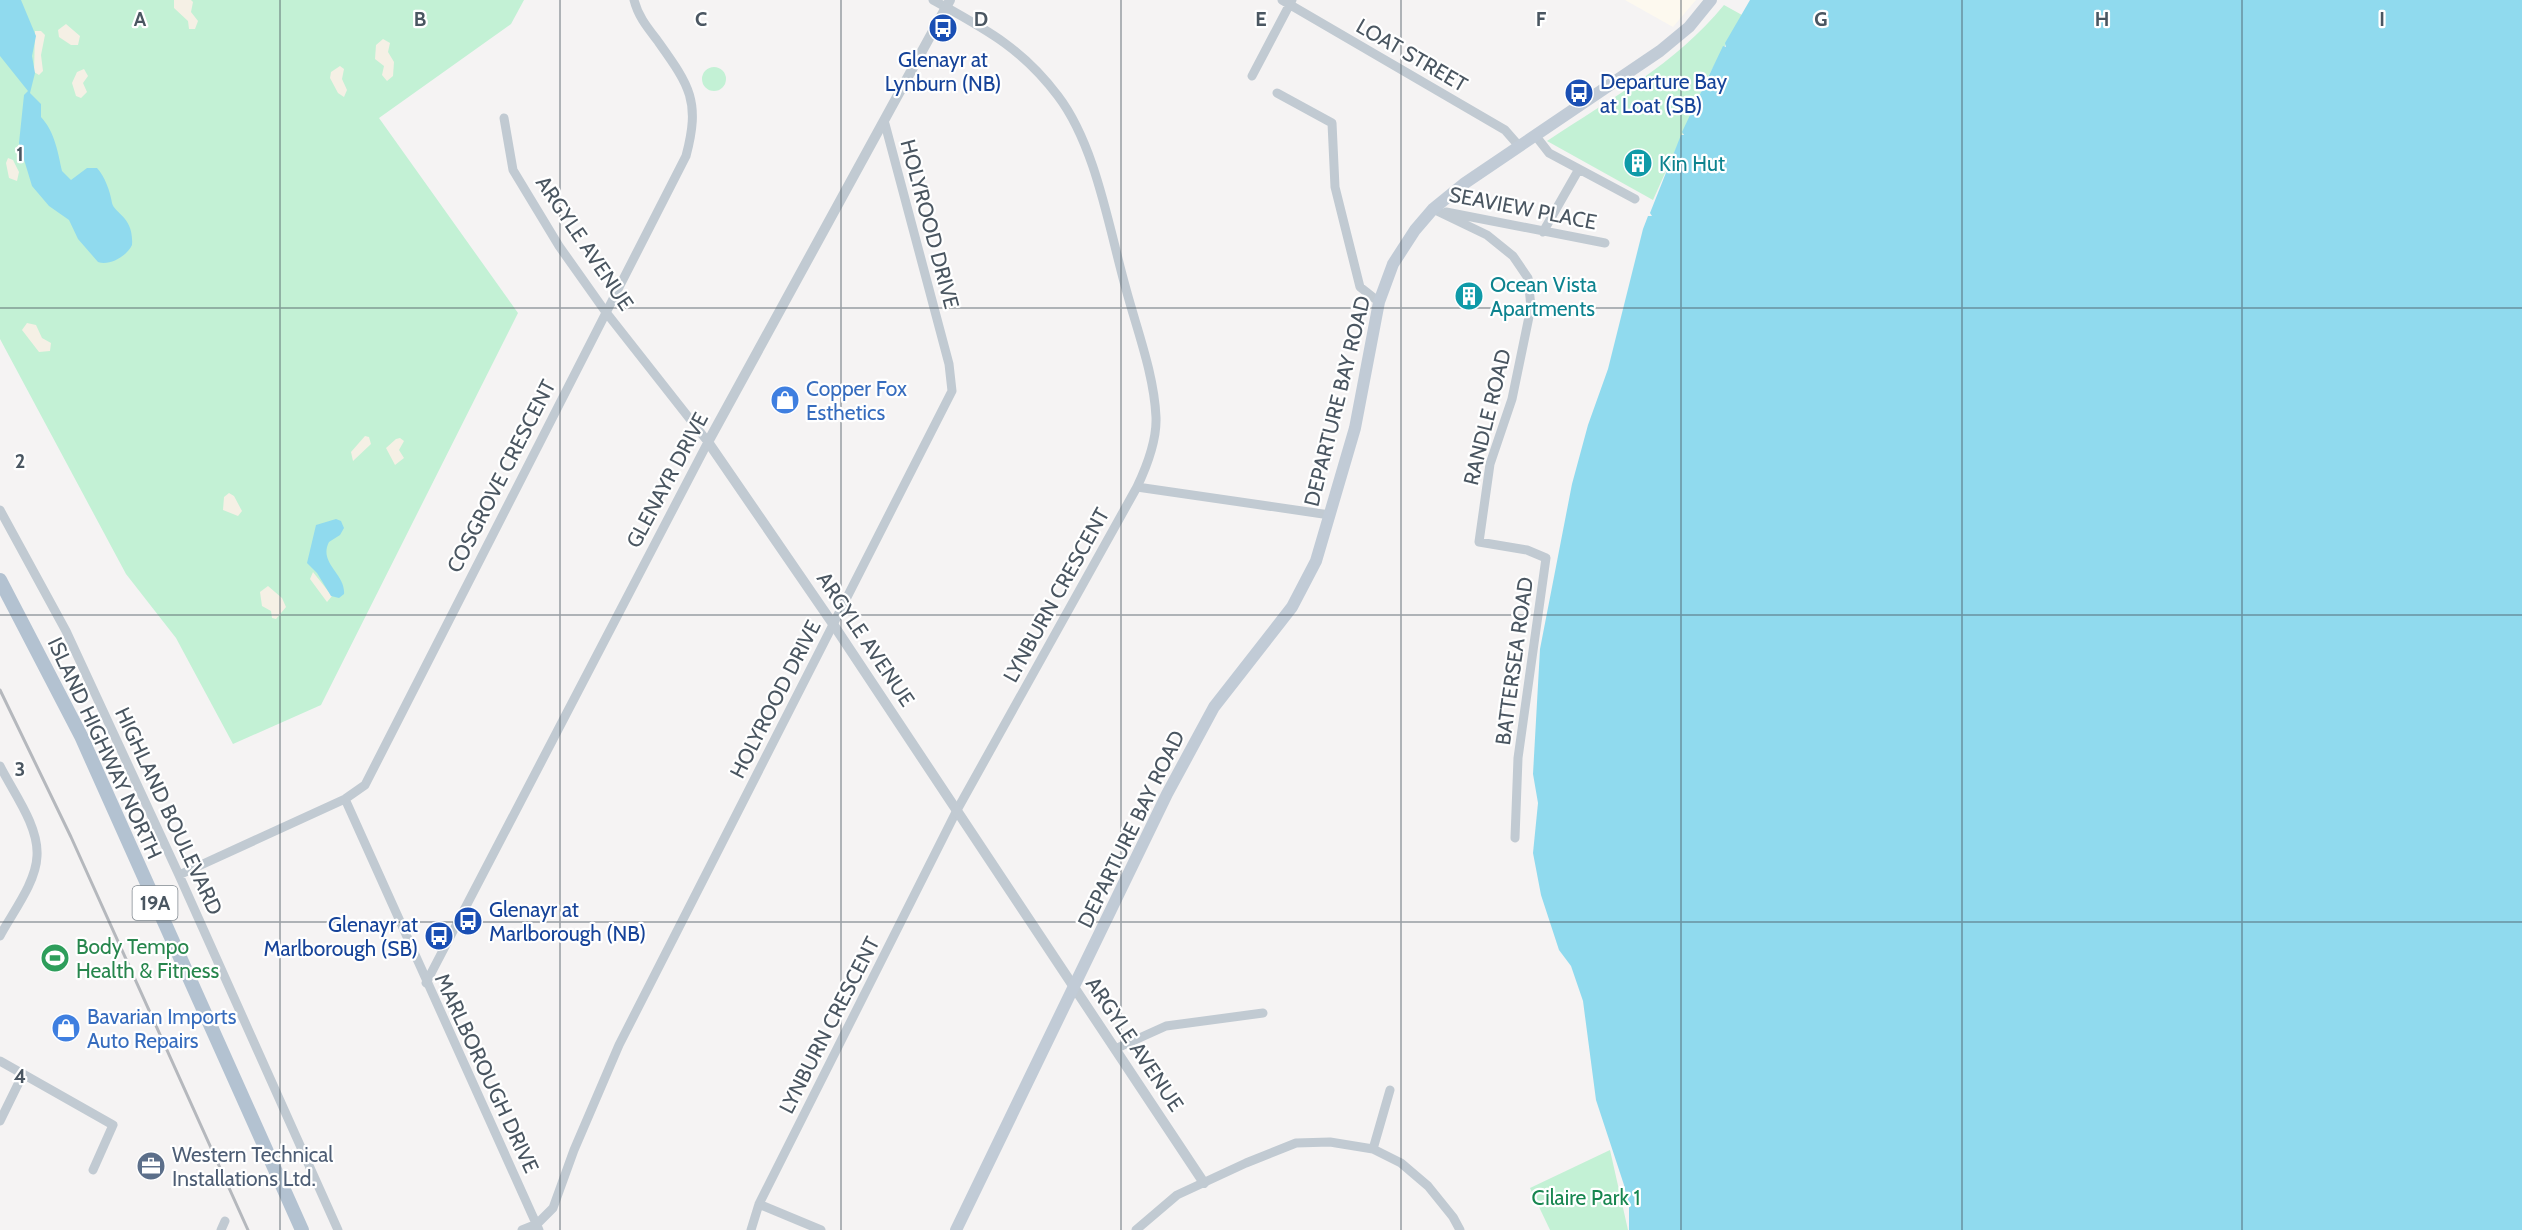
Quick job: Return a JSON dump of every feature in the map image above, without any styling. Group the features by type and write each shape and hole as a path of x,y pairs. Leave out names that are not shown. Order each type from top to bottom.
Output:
{"main road":[{"name":"DEPARTURE BAY ROAD","path":"956,1230 1167,794 1214,707 1292,607 1316,561 1354,428 1379,302 1393,264 1415,230 1433,209 1519,146 1660,51 1689,27 1711,0"},
{"name":"ISLAND HIGHWAY NORTH","path":"0,580 81,736 302,1230"}],"street":[{"name":"COSGROVE CRESCENT","path":"179,875 345,799 365,785 686,156 694,129 692,97 683,76 638,16 634,0"},
{"name":"LYNBURN CRESCENT","path":"751,1230 759,1204 957,810 1137,487 1148,462 1156,419 1151,380 1093,172 1078,132 1059,98 1034,68 999,36 948,4 933,0"},
{"path":"1252,76 1288,1"},
{"name":"LOAT STREET","path":"1288,1 1504,130 1519,146"},
{"name":"GLENAYR DRIVE","path":"426,982 708,442 885,124 948,4"},
{"path":"1276,93 1332,123 1335,187 1360,287 1379,302"},
{"name":"ARGYLE AVENUE","path":"504,118 513,170 559,246 605,311 708,442 833,624 1204,1183"},
{"name":"HOLYROOD DRIVE","path":"522,1230 538,1227 554,1208 574,1150 619,1045 952,391 949,364 885,124"},
{"path":"1535,135 1549,153 1635,199"},
{"path":"1543,232 1579,170"},
{"name":"SEAVIEW PLACE","path":"1433,209 1605,243"},
{"name":"RANDLE ROAD","path":"1433,209 1487,236 1513,256 1528,278 1531,307 1512,399 1490,464 1479,542"},
{"path":"1137,487 1330,515"},
{"name":"HIGHLAND BOULEVARD","path":"0,510 66,631 179,875 338,1230"},
{"name":"BATTERSEA ROAD","path":"1479,542 1527,550 1546,558 1518,758 1515,838"},
{"path":"0,766 33,831 37,856 32,876 0,936"},
{"name":"MARLBOROUGH DRIVE","path":"345,799 538,1227"},
{"path":"1114,1049 1166,1026 1263,1013"},
{"path":"0,1061 113,1125 93,1170"},
{"path":"0,1121 23,1074"},
{"path":"1373,1149 1389,1090"},
{"path":"1136,1230 1177,1195 1296,1143 1330,1142 1373,1149 1401,1163 1428,1186 1453,1216 1460,1230"},
{"path":"759,1204 821,1230"}],"shaded area":[{"path":"1625,0 1696,0 1673,27"}],"green space":[{"path":"0,0 524,0 511,24 379,118 518,313 321,705 233,744 176,638 126,574 0,339"},
{"path":"1724,5 1742,15 1709,75 1653,200 1547,141 1664,63 1705,26"},
{"path":"714,67 719,68 725,74 725,84 719,90 714,91 709,90 703,84 702,79 703,74 709,68"},
{"name":"Cilaire Park 1","path":"1610,1150 1628,1230 1550,1230 1530,1188"}],"sand":[{"path":"174,0 193,2 191,12 198,21 195,29 189,29 188,21 174,8"},
{"path":"66,24 80,36 78,45 71,45 59,37 58,30"},
{"path":"35,31 41,31 45,35 41,55 43,71 39,75 34,72"},
{"path":"383,39 390,43 388,52 394,62 393,76 387,81 382,75 384,66 375,59 376,45"},
{"path":"340,66 344,69 342,79 347,90 344,97 338,93 330,78 331,72"},
{"path":"84,69 88,76 83,83 87,92 81,98 76,96 72,83 77,72"},
{"path":"8,158 13,160 19,172 17,181 9,178 6,163"},
{"path":"27,323 36,325 42,338 51,343 50,351 39,352 22,330"},
{"path":"365,436 369,437 371,444 353,461 351,452"},
{"path":"400,438 404,441 399,450 404,458 395,465 386,448"},
{"path":"229,493 234,496 242,511 238,516 223,510 224,497"},
{"path":"313,572 332,596 327,602 310,579"},
{"path":"268,586 282,598 286,607 276,619 272,618 271,611 262,606 260,592"}],"water":[{"path":"0,0 21,0 36,36 32,56 35,73 30,93 41,104 41,117 53,136 62,171 71,180 87,168 97,168 107,184 114,207 130,228 132,245 118,259 108,263 98,262 78,239 69,220 49,206 32,186 19,143 24,95 28,91 0,56"},
{"path":"1750,0 2522,0 2522,1230 1629,1230 1629,1207 1624,1185 1596,1100 1583,1001 1571,966 1559,950 1541,895 1533,853 1538,803 1533,774 1540,649 1572,484 1588,425 1608,369 1643,229 1648,216 1652,216 1650,213 1681,135 1684,135 1682,132 1723,46 1726,47 1725,43"},
{"path":"336,519 341,521 344,528 340,535 329,542 327,556 343,587 344,594 339,598 331,596 317,573 307,563 316,525"}],"railway":[{"path":"0,690 71,837 248,1230"}],"place":[{"name":"Glenayr at Lynburn (NB)","path":"943,28"},
{"name":"Departure Bay at Loat (SB)","path":"1579,93"},
{"name":"Kin Hut","path":"1638,163"},
{"name":"Ocean Vista Apartments","path":"1469,296"},
{"name":"Copper Fox Esthetics","path":"785,400"},
{"name":"Glenayr at Marlborough (NB)","path":"468,921"},
{"name":"Glenayr at Marlborough (SB)","path":"439,936"},
{"name":"Body Tempo Health & Fitness","path":"55,958"},
{"name":"Bavarian Imports Auto Repairs","path":"66,1028"},
{"name":"Western Technical Installations Ltd.","path":"151,1166"}]}
